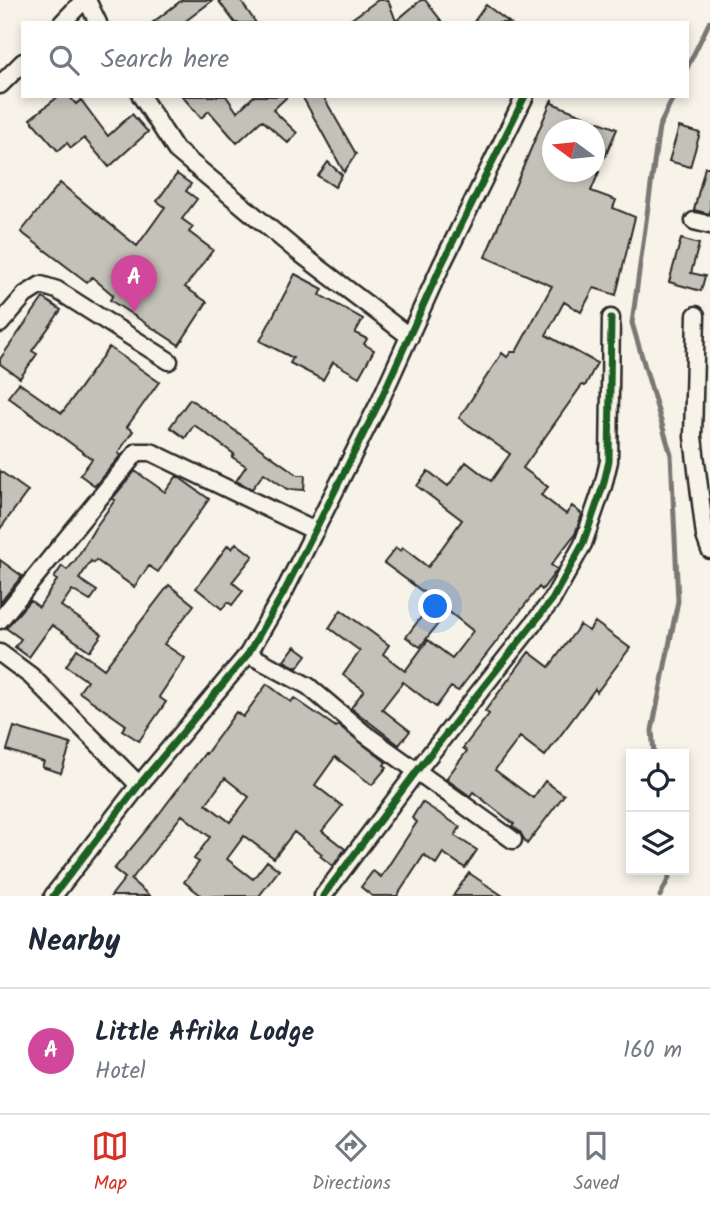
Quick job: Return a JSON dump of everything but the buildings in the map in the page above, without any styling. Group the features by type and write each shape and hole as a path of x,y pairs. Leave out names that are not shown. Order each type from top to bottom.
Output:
{"street":[{"path":"64,21 86,0 97,21"},
{"path":"0,85 21,64"},
{"path":"142,98 176,150 297,251 410,337"},
{"path":"53,896 139,785 248,654 315,531 410,337 440,266 524,98"},
{"path":"0,324 25,295 41,285 57,290 169,360"},
{"path":"696,315 693,437 705,536 710,550"},
{"path":"323,896 416,772 552,600 583,544 609,461 611,318"},
{"path":"0,620 136,452 151,452 315,531"},
{"path":"0,653 30,676 139,785"},
{"path":"248,654 308,686 365,734 513,840"}],"waterway":[{"path":"689,64 710,21"},
{"path":"654,749 652,730 678,601 671,455 632,323 659,127 673,98"},
{"path":"660,896 669,875"}],"cycle path":[{"path":"53,896 139,785 248,654 284,592 379,403 441,266 524,98"},
{"path":"323,896 416,772 552,600 583,544 609,461 611,318"}],"place":[{"name":"Little Afrika Lodge","path":"134,313"}]}
